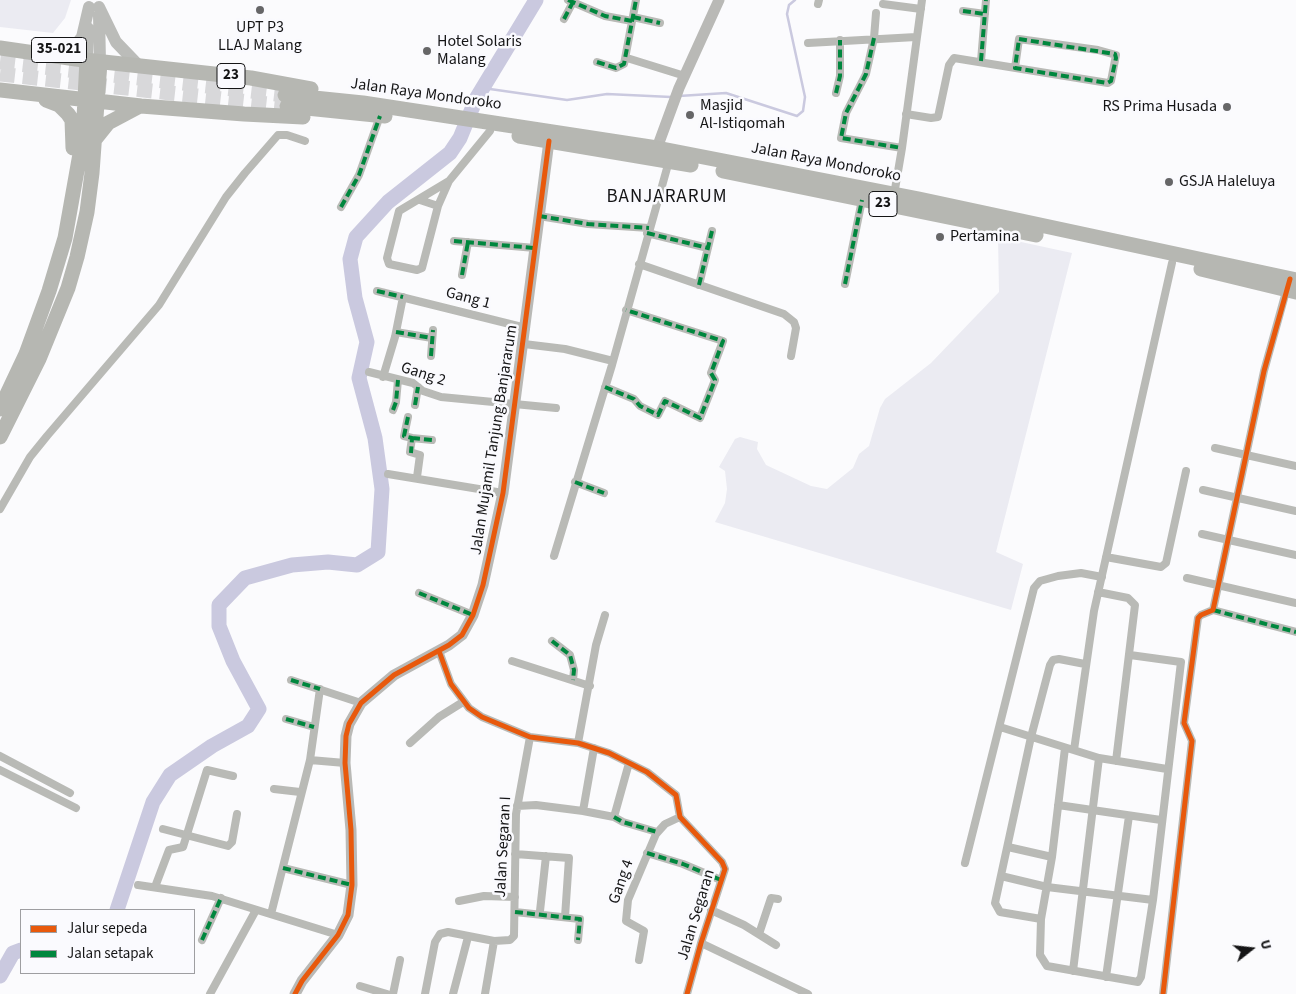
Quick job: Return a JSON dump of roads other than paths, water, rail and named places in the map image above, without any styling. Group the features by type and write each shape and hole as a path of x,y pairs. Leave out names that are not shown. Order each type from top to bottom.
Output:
{"highway":[{"path":"0,47 93,61 91,101 65,238 49,291 26,354 0,409"},
{"name":"23","path":"93,61 251,78 322,92 339,106"},
{"path":"0,90 27,94 54,103 68,114 74,135 70,180 60,233 38,302 19,350 11,388"},
{"name":"Jalan Raya Mondoroko","path":"27,94 141,106 268,116 314,117 339,106 380,116 448,120"},
{"path":"0,437 30,379 68,288 87,212 96,138 91,101"},
{"name":"Jalan Raya Mondoroko","path":"286,101 448,120 549,141 669,161 862,200 918,205 1292,285"},
{"path":"96,138 108,123 141,106"},
{"name":"Jalan Raya Mondoroko","path":"483,127 657,148 894,194 918,205"},
{"name":"Jalan Raya Mondoroko","path":"969,216 1172,263 1292,285"}],"main road":[{"name":"35-021","path":"0,47 57,50 71,46 82,37 94,3"},
{"name":"35-021","path":"93,61 94,3"},
{"name":"35-021","path":"94,3 116,42 130,59 140,67"}],"street":[{"path":"597,62 618,68 623,65 627,58 636,0"},
{"path":"657,148 684,76 719,0"},
{"path":"894,194 922,0"},
{"path":"981,61 986,0"},
{"path":"564,19 570,1 605,16 660,23"},
{"path":"883,4 920,9"},
{"path":"963,11 985,14"},
{"path":"876,13 874,38 866,74 846,113 841,138 902,148"},
{"path":"808,43 916,37"},
{"path":"906,114 931,118 938,117 951,60 959,58 981,61 1016,68 1108,83 1112,75 1116,56 1098,50 1019,39 1016,68"},
{"path":"836,93 840,76 840,40"},
{"path":"627,58 684,76"},
{"path":"341,207 359,175 380,116"},
{"path":"449,181 420,200 402,208 396,215 387,258 388,263 393,266 417,270 422,268 438,206 449,181 483,127"},
{"path":"0,509 36,450 159,305 226,197 245,173 278,135 287,135 305,141"},
{"name":"Jalan Mujamil Tanjung Banjararum","path":"295,994 302,981 338,935 348,914 352,885 351,830 344,763 349,724 361,704 394,675 439,651 462,635 473,615 488,566 503,493 524,344 549,141"},
{"path":"554,556 613,361 669,161"},
{"path":"420,200 438,206"},
{"path":"845,284 862,200"},
{"path":"539,216 648,231 708,248"},
{"path":"699,285 712,231"},
{"path":"454,241 535,248"},
{"path":"462,275 468,242"},
{"path":"1074,750 1085,664 1098,592 1172,263"},
{"path":"639,264 778,311 789,318 796,328 791,356"},
{"path":"1213,610 1264,371 1292,285"},
{"name":"Gang 1","path":"377,291 526,328"},
{"path":"383,377 396,332 403,297"},
{"path":"605,388 634,400 640,406 658,416 665,401 700,418 715,380 711,373 726,342 626,310"},
{"path":"396,332 432,334 431,356"},
{"path":"524,344 565,349 613,361"},
{"name":"Gang 2","path":"369,372 413,383 423,392 440,397 556,408"},
{"path":"393,410 396,402 398,380"},
{"path":"415,405 418,387"},
{"path":"408,417 404,436 432,440"},
{"path":"412,438 410,452 419,454 420,457 417,477"},
{"path":"1215,448 1296,466"},
{"path":"1106,557 1161,567 1166,563 1186,471"},
{"path":"388,474 417,477 503,493"},
{"path":"575,482 604,493"},
{"path":"1203,490 1296,511"},
{"path":"1202,534 1296,555"},
{"path":"965,863 1036,584 1050,578 1073,573 1102,577"},
{"path":"1187,578 1296,603"},
{"path":"1098,592 1128,598 1135,605 1116,761"},
{"path":"419,593 473,615"},
{"path":"1163,994 1192,741 1184,723 1198,618 1201,614 1213,610 1296,632"},
{"path":"578,743 596,646 605,615"},
{"path":"552,641 570,655 574,670 573,680"},
{"name":"Jalan Segaran","path":"439,651 451,684 463,702 482,717 530,737 578,743 594,748 655,777 674,792 678,798 680,816 724,864 724,874 701,942 687,994"},
{"path":"1130,655 1192,663"},
{"path":"1041,919 1000,912 996,909 995,903 1031,737 1051,662 1059,659 1085,664"},
{"path":"512,661 590,686"},
{"path":"1065,748 1052,857 1038,946 1042,960 1047,966 1135,982 1141,979 1153,900 1181,662"},
{"path":"291,680 361,704"},
{"path":"271,914 300,792 310,760 320,689"},
{"path":"410,743 439,716 463,702"},
{"path":"286,719 314,727"},
{"path":"1000,727 1099,758 1167,769"},
{"name":"Jalan Segaran I","path":"494,941 508,941 514,938 517,806 530,737"},
{"path":"582,811 594,748"},
{"path":"0,756 70,794"},
{"path":"1073,972 1099,758"},
{"path":"310,760 344,763"},
{"path":"614,816 629,763"},
{"path":"0,770 76,808"},
{"path":"155,886 169,850 183,847 207,770 233,776"},
{"path":"274,789 300,792"},
{"path":"517,806 536,805 614,816 623,822 658,832"},
{"path":"1058,805 1161,820"},
{"path":"163,829 187,837 228,846 232,842 237,814"},
{"name":"Gang 4","path":"639,960 644,931 626,921 625,914 632,888 658,832 665,824 680,816"},
{"path":"1106,976 1129,816"},
{"path":"1008,847 1052,857"},
{"path":"647,853 683,864 721,880"},
{"path":"515,854 570,859 565,917"},
{"path":"540,911 546,856"},
{"path":"283,868 352,885"},
{"path":"1001,876 1047,887 1117,894 1153,900"},
{"path":"138,885 155,886 221,898 338,935"},
{"path":"460,901 484,896 515,897"},
{"path":"202,940 221,898"},
{"path":"759,934 771,898 778,899"},
{"path":"210,994 256,910"},
{"path":"711,910 759,934 776,945"},
{"path":"515,912 581,920 578,940"},
{"path":"425,994 435,942 438,935 448,932 494,941 485,994"},
{"path":"453,994 468,937"},
{"path":"701,942 808,994"},
{"path":"393,994 400,960"},
{"path":"360,986 387,994"}],"waterway":[{"path":"117,909 153,802 170,775 212,746 248,726 259,709 233,661 219,626 219,605 245,578 292,565 328,562 357,565 378,552 382,489 375,438 359,378 367,342 355,298 350,259 356,237 388,202 450,153 460,138 476,99 536,0"},
{"path":"679,96 726,93 797,116 803,111 805,97 787,14 789,5 795,0"},
{"path":"483,88 567,100 607,94 671,97"},
{"path":"0,976 13,953 20,950"}],"tunnel":[{"path":"0,62 285,95"},
{"path":"0,74 287,106"}],"place":[{"name":"UPT P3 LLAJ Malang","path":"260,10"},
{"name":"Hotel Solaris Malang","path":"427,51"},
{"name":"RS Prima Husada","path":"1227,107"},
{"name":"Masjid Al-Istiqomah","path":"690,115"},
{"name":"GSJA Haleluya","path":"1169,182"},
{"name":"Pertamina","path":"940,237"}],"district":[{"name":"BANJARARUM","path":"667,198"}]}
